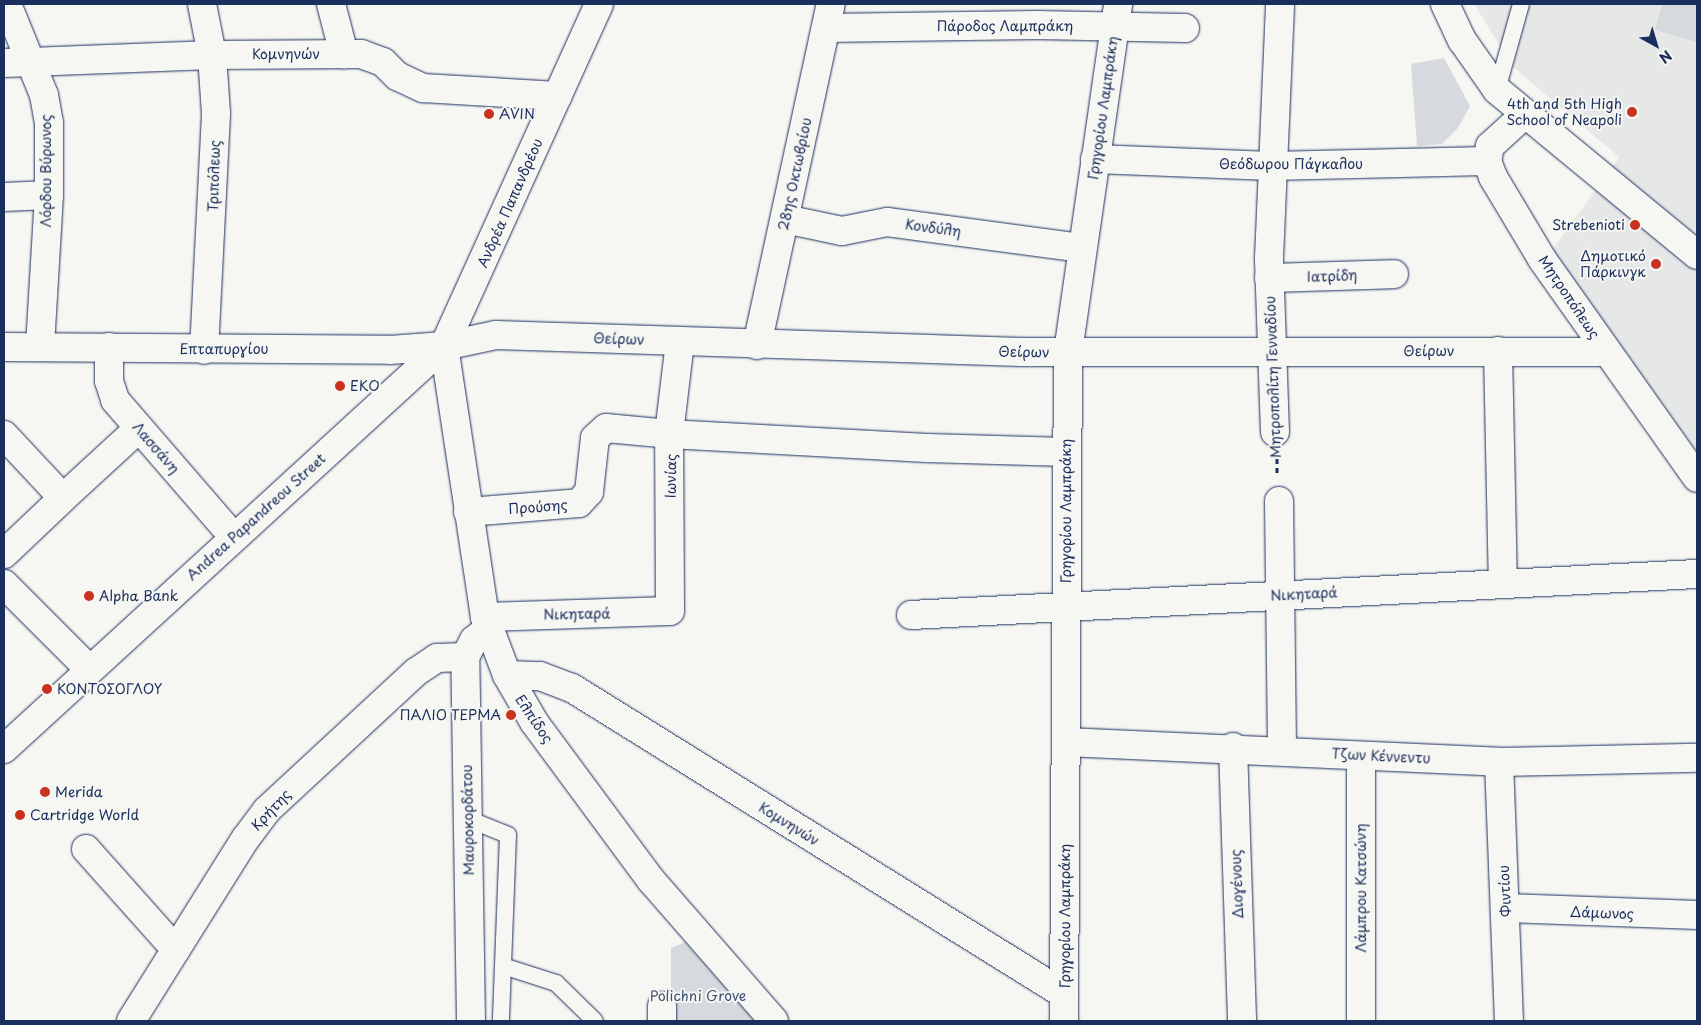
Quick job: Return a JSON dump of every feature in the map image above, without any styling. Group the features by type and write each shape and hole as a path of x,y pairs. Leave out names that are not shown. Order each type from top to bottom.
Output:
{"street":[{"name":"Λόρδου Βύρωνος","path":"7,4 17,62 44,95 49,123 49,195 40,346"},
{"name":"Τριπόλεως","path":"202,4 212,55 215,166 204,350"},
{"path":"331,4 344,54"},
{"name":"Ανδρέα Παπανδρέου","path":"444,346 599,4"},
{"name":"Μητροπολίτη Γενναδίου","path":"1275,432 1269,278 1271,166 1280,4"},
{"path":"1445,4 1462,40 1497,90 1524,115 1697,255"},
{"name":"Πάροδος Λαμπράκη","path":"828,16 1116,15 1185,28"},
{"name":"Γρηγορίου Λαμπράκη","path":"1064,1021 1068,352 1116,15"},
{"name":"28ης Οκτωβρίου","path":"757,345 828,16"},
{"name":"Κομνηνών","path":"17,62 212,55 344,54 374,57 397,76 423,88 558,96"},
{"path":"1487,161 1490,146 1524,115"},
{"name":"Θεόδωρου Πάγκαλου","path":"1095,159 1271,166 1487,161"},
{"name":"Μητροπόλεως","path":"1487,161 1493,177 1542,259 1697,478"},
{"path":"4,198 49,195"},
{"name":"Κονδύλη","path":"785,219 842,231 887,222 1082,248"},
{"name":"Ιατρίδη","path":"1269,278 1394,274"},
{"name":"Θείρων","path":"444,346 496,335 757,345 1068,352 1606,352"},
{"name":"Ιωνίας","path":"670,611 669,434 680,342"},
{"name":"Επταπυργίου","path":"4,347 109,347 204,350 444,346"},
{"name":"Ελπίδος","path":"444,346 468,512 487,623 507,675 534,722 651,880 774,1021"},
{"name":"Andrea Papandreou Street","path":"4,749 232,536 444,346"},
{"name":"Λασσάνη","path":"109,347 110,388 115,400 232,536"},
{"path":"1498,351 1503,582"},
{"name":"Προύσης","path":"468,512 579,503 589,492 593,446 600,432 615,427 669,434 927,448 1066,452"},
{"path":"4,554 139,428"},
{"path":"4,435 63,498"},
{"path":"1278,501 1282,595 1282,750"},
{"name":"Νικηταρά","path":"911,615 1503,582 1697,574"},
{"path":"4,584 89,669"},
{"name":"Νικηταρά","path":"487,623 670,611"},
{"path":"465,657 474,640 487,623"},
{"name":"Μαυροκορδάτου","path":"465,657 470,1021"},
{"name":"Κρήτης","path":"132,1021 254,824 416,672 437,658 465,657"},
{"name":"Κομνηνών","path":"507,675 540,676 572,688 1064,994"},
{"name":"Τζων Κέννεντυ","path":"1066,742 1233,747 1361,756 1499,762 1697,758"},
{"name":"Διογένους","path":"1233,747 1242,1021"},
{"name":"Λάμπρου Κατσώνη","path":"1361,756 1361,1021"},
{"name":"Φιντίου","path":"1499,762 1509,1021"},
{"path":"86,849 176,950"},
{"name":"Δάμωνος","path":"1506,908 1697,915"}],"lane":[{"path":"1497,90 1521,4"},
{"path":"468,819 508,835 501,1021"},
{"path":"503,966 556,983 595,1021"}],"path":[{"name":"Μητροπολίτη Γενναδίου","path":"1275,432 1278,501"}],"shaded area":[{"name":"Strebenioti","path":"1474,4 1697,4 1697,451 1615,346 1551,252 1619,157 1513,67"}],"green space":[{"path":"1662,4 1697,4 1697,42 1655,30"},
{"path":"1444,58 1470,106 1458,128 1442,144 1417,146 1411,64"},
{"name":"Polichni Grove","path":"685,942 755,1021 671,1021 671,948"}],"place":[{"name":"4th and 5th High School of Neapoli","path":"1632,112"},
{"name":"AVIN","path":"489,114"},
{"name":"Strebenioti","path":"1635,225"},
{"name":"Δημοτικό Πάρκινγκ","path":"1656,264"},
{"name":"ΕΚΟ","path":"340,386"},
{"name":"Alpha Bank","path":"89,596"},
{"name":"ΚΟΝΤΟΣΟΓΛΟΥ","path":"47,689"},
{"name":"ΠΑΛΙΟ ΤΕΡΜΑ","path":"511,715"},
{"name":"Merida","path":"45,792"},
{"name":"Cartridge World","path":"20,815"}]}
